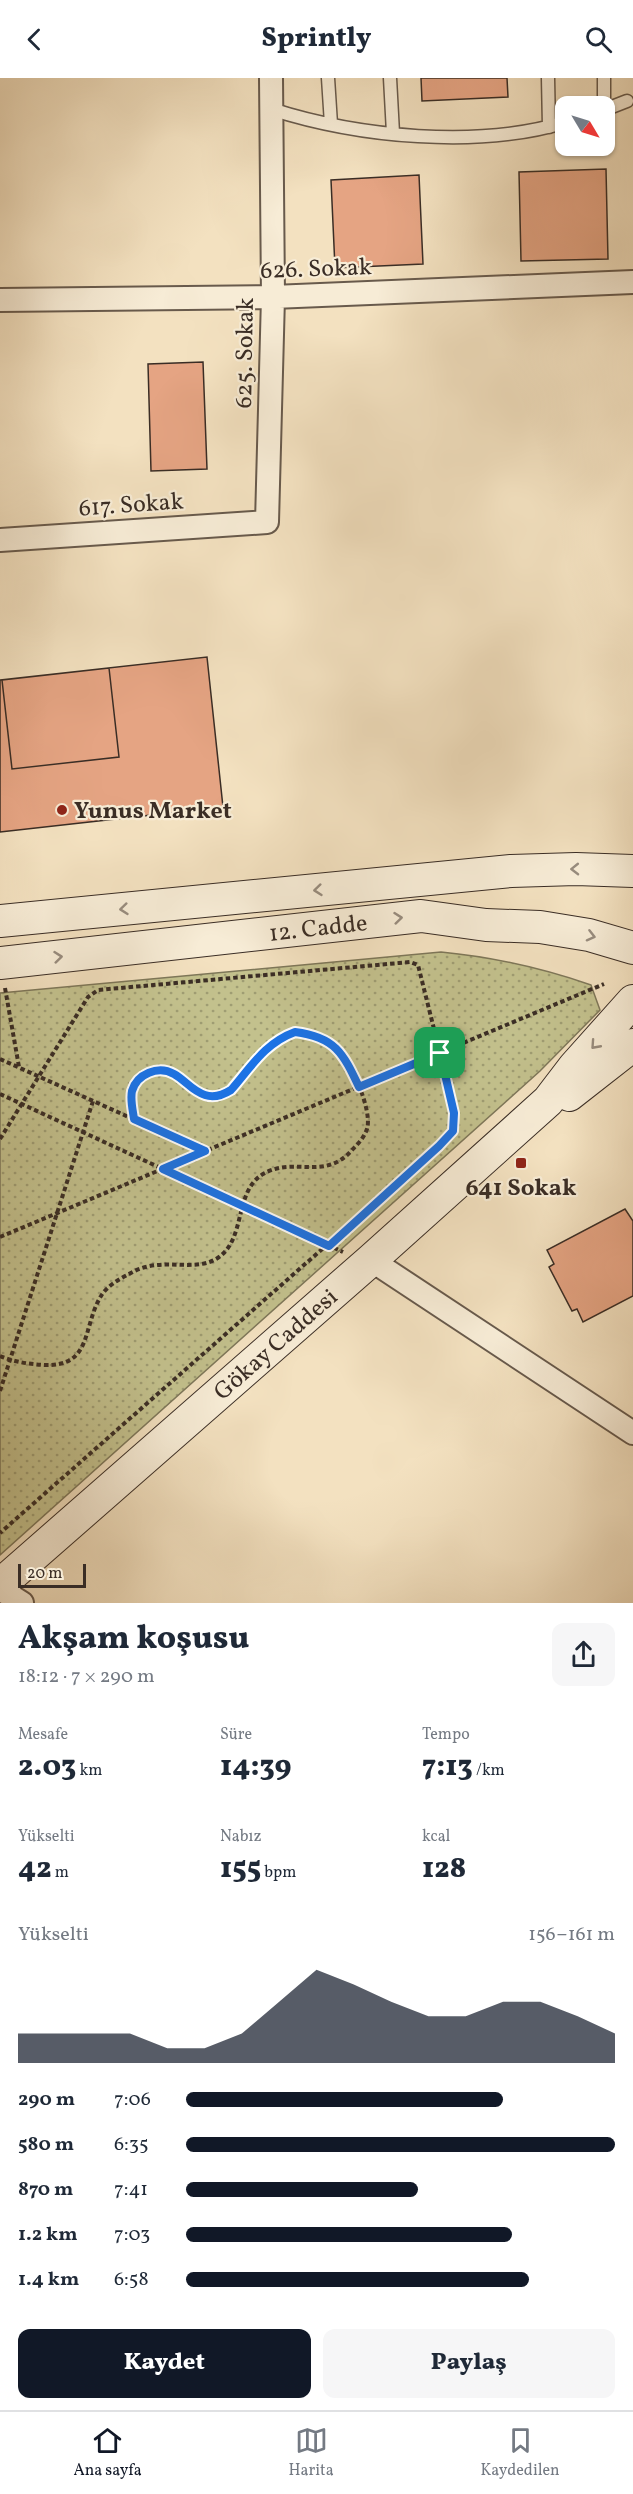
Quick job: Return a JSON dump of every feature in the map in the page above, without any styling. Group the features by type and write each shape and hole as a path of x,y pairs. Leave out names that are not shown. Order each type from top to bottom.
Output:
{"main road":[{"name":"12. Cadde","path":"0,921 511,871 576,868 633,871"},
{"name":"12. Cadde","path":"2,971 421,916 486,925 550,928 590,934 633,948"},
{"name":"Gökay Caddesi","path":"0,1587 548,1101 574,1067 633,1001"},
{"name":"Gökay Caddesi","path":"548,1101 571,1094 633,1045"}],"street":[{"name":"625. Sokak","path":"267,522 273,297 271,78"},
{"name":"626. Sokak","path":"0,300 273,297 633,282"},
{"name":"617. Sokak","path":"0,540 267,522"},
{"path":"371,1260 633,1433"},
{"path":"0,1587 22,1603"}],"lane":[{"path":"328,78 331,124"},
{"path":"390,78 393,133"},
{"path":"548,78 549,127"},
{"path":"604,78 604,96"},
{"path":"615,105 627,101"},
{"path":"271,109 331,124 393,133 465,138 555,125"}],"path":[{"path":"0,1139 88,997 98,990 410,962 418,965 454,1113 453,1131 329,1246 0,1533"},
{"path":"2,971 19,1067"},
{"path":"0,1237 604,984"},
{"path":"0,1356 31,1365 66,1364 76,1357 83,1346 101,1296 116,1282 131,1272 149,1265 205,1264 219,1257 238,1227 242,1206 251,1185 260,1175 288,1165 318,1168 331,1166 344,1159 367,1130 369,1114 343,1055 333,1043 309,1034 295,1032 281,1037 267,1047 231,1090 224,1094 207,1096 195,1091 180,1078 164,1070 155,1070 144,1075 132,1092 134,1119"},
{"path":"0,1059 205,1151"},
{"path":"0,1094 329,1246 371,1260"},
{"path":"0,1391 93,1101"}],"shaded area":[{"path":"441,952 517,964 591,985 600,1010 540,1071 0,1555 0,993"}],"building":[{"path":"421,78 507,78 508,97 422,101"},
{"path":"606,169 608,259 521,261 519,172"},
{"path":"419,175 423,264 335,268 331,180"},
{"path":"203,362 207,469 151,471 148,364"},
{"path":"207,657 223,807 0,832 0,680"},
{"path":"109,668 119,757 12,769 2,680"},
{"path":"625,1209 633,1221 633,1296 583,1322 577,1309 572,1311 549,1267 554,1264 547,1250"}],"place":[{"name":"Yunus Market","path":"62,810"},
{"name":"641 Sokak","path":"521,1163"}],"route":[{"path":"295,1032 309,1034 333,1043 343,1055 359,1087 440,1053 454,1113 453,1131 329,1246 163,1169 205,1151 134,1119 132,1092 136,1083 144,1075 155,1070 172,1072 195,1091 207,1096 217,1096 231,1090 267,1047 281,1037 295,1032"}]}
